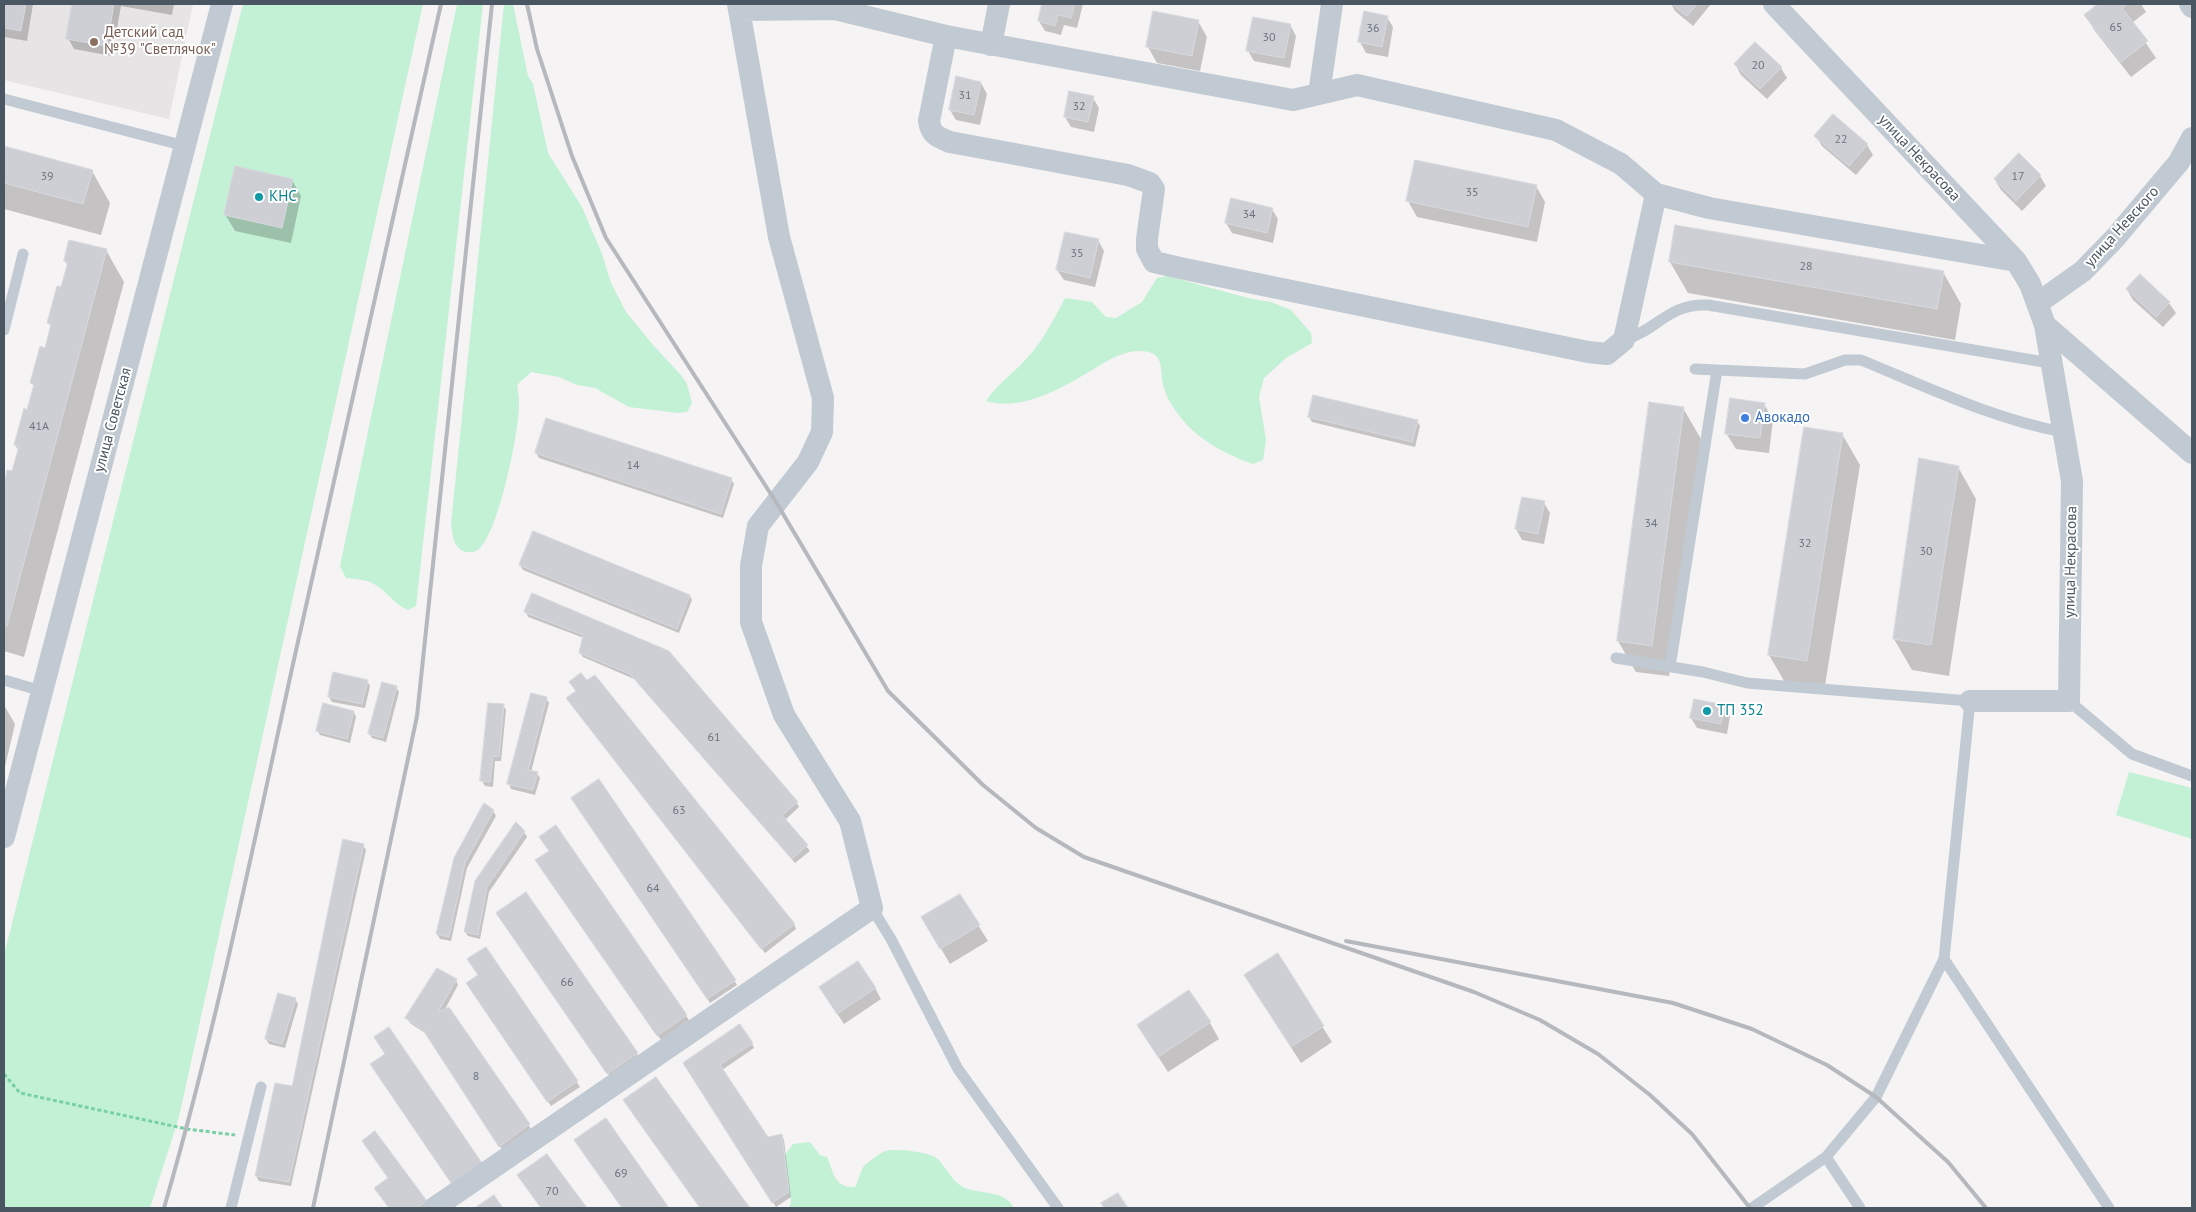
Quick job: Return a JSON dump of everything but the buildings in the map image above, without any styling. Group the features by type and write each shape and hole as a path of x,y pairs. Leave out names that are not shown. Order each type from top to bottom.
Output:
{"street":[{"name":"улица Советская","path":"4,837 222,4"},
{"path":"991,45 999,4"},
{"path":"1319,94 1332,4"},
{"name":"улица Некрасова","path":"1774,4 2016,261 2030,284 2045,325 2050,363 2072,480 2069,701"},
{"path":"434,1208 872,908 850,821 784,714 751,622 751,566 758,526 808,462 822,432 823,398 779,237 738,7 835,9 991,45 1293,100 1357,85 1556,130 1621,164 1656,194 1708,208 2016,261"},
{"path":"946,36 929,121 930,130 935,136 950,142 1128,175 1150,183 1154,189 1147,249 1154,262 1588,352 1607,354 1624,340 1656,194"},
{"name":"улица Невского","path":"2038,303 2083,271 2115,238 2178,162 2192,138"},
{"path":"2045,325 2192,452"},
{"path":"1970,701 2069,701"}],"lane":[{"path":"4,99 185,146"},
{"path":"4,330 23,254"},
{"path":"1624,340 1635,336 1676,310 1694,304 1708,304 2050,363"},
{"path":"1696,369 1805,374 1845,360 1861,360 1989,412 2034,427 2063,432"},
{"path":"1670,667 1717,370"},
{"path":"1616,658 1747,683 1970,701 1944,959 1876,1097 1826,1156 1752,1208"},
{"path":"4,680 42,690"},
{"path":"2069,701 2132,754 2192,776"},
{"path":"872,908 891,938 958,1069 1058,1208"},
{"path":"1944,959 2109,1208"},
{"path":"232,1208 261,1087"},
{"path":"1826,1156 1860,1208"}],"path":[{"path":"4,1074 20,1093 187,1129 249,1137"}],"shaded area":[{"name":"Детский сад №39 \"Светлячок\"","path":"4,4 193,4 169,119 4,80"}],"green space":[{"path":"243,4 423,4 179,1117 150,1208 4,1208 4,955"},
{"path":"457,4 483,4 416,606 408,610 374,584 364,580 346,578 340,566"},
{"path":"504,4 513,4 528,76 533,84 548,153 582,207 602,254 611,283 626,312 681,375 687,384 692,403 687,412 678,413 629,407 595,388 577,385 559,377 531,372 517,385 519,404 516,436 507,480 494,522 480,548 476,551 468,552 458,548 456,545 451,524"},
{"path":"1167,276 1252,299 1271,302 1291,310 1311,333 1312,343 1286,358 1264,378 1259,397 1266,440 1263,460 1253,464 1240,459 1217,448 1195,433 1170,402 1163,386 1159,361 1154,354 1149,352 1132,351 1117,356 1065,386 1026,401 999,403 986,401 995,389 1033,351 1048,330 1065,298 1092,302 1106,317 1116,318 1142,302 1157,278"},
{"path":"2129,772 2192,788 2192,839 2116,815"},
{"path":"810,1142 820,1155 827,1157 833,1174 839,1182 848,1187 855,1187 864,1166 875,1157 890,1150 911,1151 935,1157 963,1187 998,1195 1010,1202 1014,1208 789,1208 791,1201 785,1155 793,1144"}],"railway":[{"path":"164,1208 183,1141 233,938 347,416 441,4"},
{"path":"313,1208 417,716 492,4"},
{"path":"527,4 537,49 572,156 606,238 776,502 888,691 983,785 1036,828 1084,857 1474,992 1540,1020 1598,1054 1650,1095 1692,1134 1750,1208"},
{"path":"1346,941 1673,1003 1752,1029 1827,1065 1876,1097 1948,1162 1986,1208"}],"place":[{"name":"Детский сад №39 \"Светлячок\"","path":"94,42"},
{"name":"КНС","path":"259,197"},
{"name":"Авокадо","path":"1745,418"},
{"name":"ТП 352","path":"1707,711"}]}
